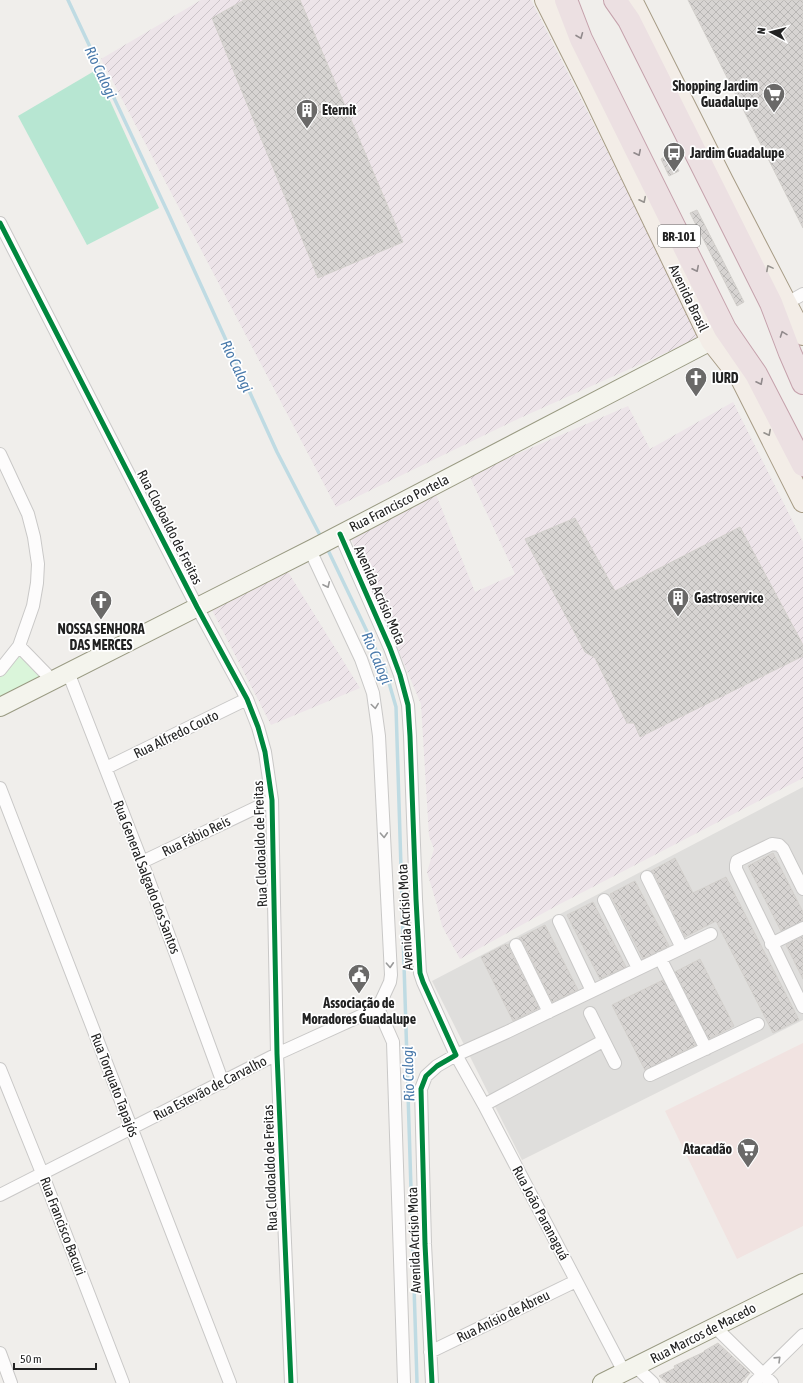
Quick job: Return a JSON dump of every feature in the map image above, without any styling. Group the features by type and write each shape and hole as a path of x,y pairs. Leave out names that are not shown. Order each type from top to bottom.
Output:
{"highway":[{"name":"Avenida Brasil","path":"566,0 581,39 725,329 756,374 803,465"},
{"path":"615,0 629,20 771,302 803,383"}],"main road":[{"name":"Avenida Brasil","path":"545,0 710,342 740,379 803,502"},
{"path":"632,0 674,80 723,181 795,298 803,335"}],"street":[{"name":"Rua Clodoaldo de Freitas","path":"0,223 197,607 247,699 258,727 265,752 272,800 277,1054 291,1383"},
{"name":"Rua Francisco Portela","path":"0,706 312,549 710,342"},
{"path":"0,454 28,514 34,537 38,564 37,583 33,606 19,646 0,670"},
{"name":"Avenida Acrísio Mota","path":"337,535 390,648 400,674 408,705 420,973 456,1055 431,1071 426,1076 421,1089 425,1244 432,1383"},
{"name":"Avenida Acrísio Mota","path":"312,549 361,659 373,693 379,736 391,976 390,982 378,1008 393,1042 404,1383"},
{"path":"19,646 52,680"},
{"name":"Rua General Salgado dos Santos","path":"68,672 142,862 223,1083"},
{"name":"Rua Alfredo Couto","path":"106,768 247,699"},
{"name":"Rua Torquato Tapajós","path":"0,788 230,1383"},
{"name":"Rua Fábio Reis","path":"142,862 272,800"},
{"path":"803,889 783,849 776,844 772,844 737,861 736,869 771,944 803,1007"},
{"path":"647,877 682,948"},
{"path":"604,900 638,968"},
{"path":"559,921 592,991"},
{"path":"771,944 803,928"},
{"path":"456,1055 711,934"},
{"path":"516,945 549,1012"},
{"path":"660,958 706,1049"},
{"name":"Rua Estevão de Carvalho","path":"0,1195 223,1083 277,1054 378,1008"},
{"path":"590,1013 615,1064"},
{"path":"650,1075 758,1024"},
{"path":"484,1105 603,1041"},
{"name":"Rua João Paranaguá","path":"456,1055 484,1105 576,1281 630,1369 652,1383"},
{"name":"Rua Francisco Bacuri","path":"0,1069 123,1383"},
{"name":"Rua Anísio de Abreu","path":"430,1352 576,1281"},
{"name":"Rua Marcos de Macedo","path":"602,1383 801,1286"},
{"path":"715,1327 758,1379 772,1383"},
{"path":"758,1379 803,1335"},
{"path":"0,1354 11,1383"}],"shaded area":[{"path":"201,0 531,0 701,337 520,418 336,507 101,59"},
{"path":"733,402 803,542 803,778 558,905 460,959 442,926 427,872 434,849 429,836 421,704 350,536 435,492 475,592 515,574 469,475 628,406 650,449"},
{"path":"288,572 360,688 271,725 212,610"},
{"path":"803,787 803,1020 522,1160 432,981"},
{"name":"Atacadão","path":"803,1043 803,1226 737,1259 665,1111"}],"green space":[{"path":"96,70 159,208 87,245 18,116"},
{"path":"19,649 44,678 0,703 0,676"}],"building":[{"name":"Eternit","path":"244,0 300,0 403,242 318,278 212,18"},
{"name":"Shopping Jardim Guadalupe","path":"688,0 803,0 803,228"},
{"path":"670,153 679,171 669,176 661,159"},
{"path":"697,210 744,302 737,306 690,213"},
{"name":"Gastroservice","path":"575,518 615,591 740,527 803,645 803,656 640,737 634,723 627,723 595,658 585,652 525,539"},
{"path":"773,853 803,912 803,921 781,931 748,866"},
{"path":"675,858 693,893 726,877 799,1020 773,1033 716,921 685,937 654,874 651,871"},
{"path":"635,881 669,946 643,959 610,894"},
{"path":"593,902 626,967 600,979 567,915"},
{"path":"545,925 578,990 552,1002 523,942 519,938"},
{"path":"803,936 803,979 786,945"},
{"path":"506,944 509,944 509,948 539,1008 513,1021 481,957"},
{"path":"700,959 734,1026 709,1039 675,972"},
{"path":"663,980 696,1045 645,1070 612,1005"},
{"path":"718,1343 750,1373 741,1383 667,1383 659,1376 675,1368 674,1366 704,1352"}],"waterway":[{"name":"Rio Calogi","path":"68,0 169,215 277,452 322,539"},
{"name":"Rio Calogi","path":"327,548 385,669 396,707 417,1382"}],"cycle path":[{"path":"0,223 197,607 247,699 258,727 265,752 272,800 277,1054 291,1383"},
{"path":"340,534 390,648 400,675 408,705 420,973 456,1055 437,1066 426,1076 421,1089 425,1244 432,1383"}],"place":[{"name":"Shopping Jardim Guadalupe","path":"774,114"},
{"name":"Eternit","path":"307,130"},
{"name":"Jardim Guadalupe","path":"674,172"},
{"name":"IURD","path":"696,398"},
{"name":"Gastroservice","path":"678,618"},
{"name":"NOSSA SENHORA DAS MERCES","path":"101,620"},
{"name":"Associação de Moradores Guadalupe","path":"359,994"},
{"name":"Atacadão","path":"748,1168"}]}
